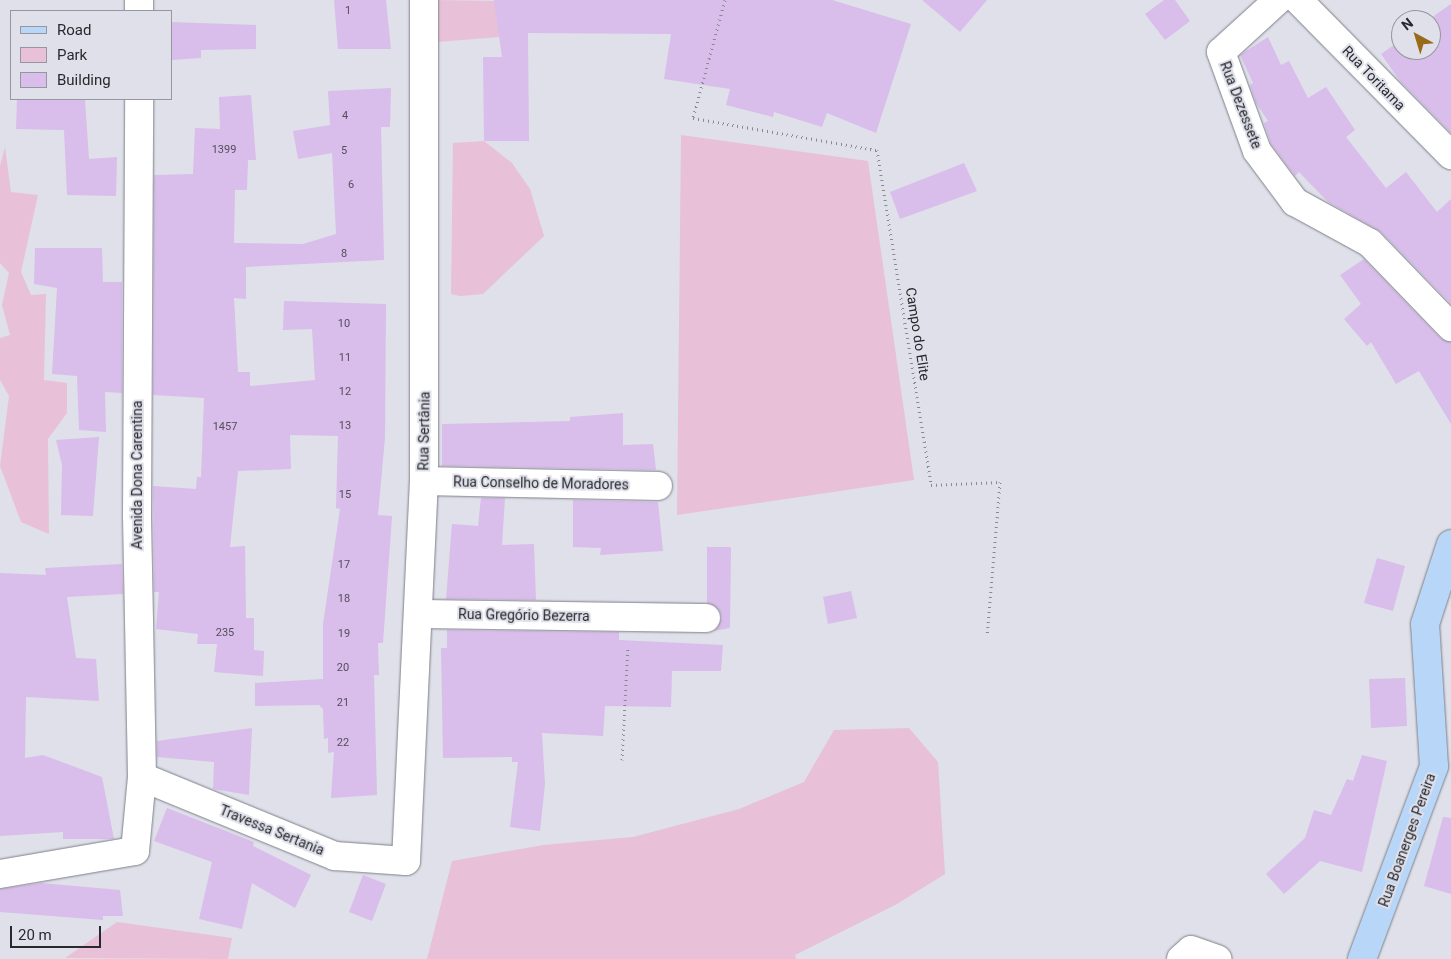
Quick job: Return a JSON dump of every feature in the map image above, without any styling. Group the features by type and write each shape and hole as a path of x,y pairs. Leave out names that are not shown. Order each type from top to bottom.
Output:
{"main road":[{"name":"Rua Boanerges Pereira","path":"1362,959 1434,766 1425,624 1451,544"}],"street":[{"name":"Rua Sertânia","path":"406,861 424,481 424,0"},
{"name":"Rua Dezessete","path":"1278,0 1221,52 1257,151 1295,202 1370,243 1451,327"},
{"name":"Rua Toritama","path":"1298,0 1451,155"},
{"name":"Avenida Dona Carentina","path":"0,874 135,851 142,777 138,100"},
{"name":"Rua Conselho de Moradores","path":"424,481 658,486"},
{"name":"Rua Gregório Bezerra","path":"418,614 706,618"},
{"name":"Travessa Sertania","path":"142,777 335,856 406,861"},
{"path":"1180,959 1191,950 1217,959"}],"path":[{"name":"Campo do Elite","path":"725,0 693,118 878,150 931,485 1000,482 987,636"},
{"path":"622,760 630,616"}],"green space":[{"path":"435,0 495,1 500,37 437,42"},
{"path":"681,135 868,161 914,480 677,515"},
{"path":"484,141 512,163 530,189 544,236 483,294 460,296 451,294 453,143"},
{"path":"5,147 11,192 38,195 21,272 31,295 46,294 44,380 67,383 67,413 48,439 49,534 21,522 0,466 9,396 0,380 0,338 10,335 2,305 9,273 0,263 0,166"},
{"path":"909,728 938,762 945,874 897,904 795,955 796,959 427,959 452,861 543,845 633,837 739,809 804,782 834,730"},
{"path":"117,922 232,938 228,959 65,958"}],"building":[{"path":"334,0 386,0 391,49 338,49"},
{"path":"494,0 832,0 911,24 876,133 827,113 822,127 774,112 773,117 726,105 730,89 664,79 671,34 528,33 529,141 484,141 483,57 502,57"},
{"path":"922,0 987,0 960,32"},
{"path":"1164,0 1175,0 1190,21 1165,40 1145,14"},
{"path":"1451,4 1451,133 1400,81 1381,54 1391,47 1391,60 1441,60 1441,11"},
{"path":"172,22 256,25 256,49 201,50 201,58 172,60"},
{"path":"1268,37 1281,65 1289,61 1308,98 1326,87 1355,130 1346,137 1386,188 1406,172 1437,212 1451,199 1451,304 1381,232 1328,202 1299,172 1295,176 1271,144 1264,123 1268,121 1256,103 1250,85 1253,83 1240,55"},
{"path":"391,88 390,127 381,127 384,260 246,267 246,299 234,298 238,372 250,372 250,386 315,380 312,329 283,330 284,301 386,304 385,437 378,515 392,516 383,643 378,643 379,675 374,675 377,795 331,798 334,752 328,753 328,738 324,739 323,709 319,705 255,706 255,683 323,679 323,624 340,509 336,508 338,436 290,435 291,469 238,471 230,547 245,546 246,618 254,618 254,650 264,651 263,676 214,672 217,644 197,644 198,634 156,629 159,592 154,592 153,486 196,489 197,477 201,477 204,398 153,395 154,175 193,174 195,128 220,129 219,97 251,95 256,160 248,160 247,190 235,190 234,243 303,244 336,234 332,153 298,159 293,131 330,125 328,91"},
{"path":"17,100 85,100 89,159 117,157 116,196 67,195 64,130 16,129"},
{"path":"964,163 977,191 900,219 890,192"},
{"path":"35,248 102,248 103,282 122,282 122,393 105,392 106,432 79,430 77,376 52,374 57,288 34,284"},
{"path":"1364,259 1440,338 1451,342 1451,424 1419,371 1396,384 1371,342 1367,346 1344,319 1361,304 1340,275"},
{"path":"623,413 623,445 653,444 656,470 442,466 442,424 570,421 570,417"},
{"path":"99,437 93,516 61,515 62,465 56,440"},
{"path":"481,498 505,498 502,545 534,544 536,600 446,599 452,524 478,526"},
{"path":"573,500 658,502 663,551 600,555 601,548 573,547"},
{"path":"707,547 731,547 730,628 714,631 722,618 719,610 707,603"},
{"path":"1377,558 1405,566 1393,611 1364,603"},
{"path":"122,564 123,594 67,597 76,658 96,659 99,701 26,697 25,758 43,755 102,777 114,839 63,839 63,832 0,836 0,573 46,575 45,568"},
{"path":"851,591 857,618 828,624 823,597"},
{"path":"447,630 619,632 619,640 723,645 721,671 672,671 671,707 605,706 603,736 542,733 545,784 540,831 510,827 518,762 512,762 512,757 443,758 441,648 447,648"},
{"path":"1405,678 1407,726 1371,728 1369,679"},
{"path":"252,728 249,795 213,789 214,762 157,757 157,741"},
{"path":"1362,755 1387,761 1362,872 1320,861 1284,894 1266,874 1305,838 1314,810 1331,815 1347,779 1353,781"},
{"path":"167,808 254,842 253,846 311,875 295,908 252,883 242,929 199,919 212,862 154,841"},
{"path":"1443,817 1451,818 1451,894 1424,886"},
{"path":"363,875 386,884 372,921 349,912"},
{"path":"41,883 120,890 123,916 103,916 103,920 0,912 0,889"}]}
